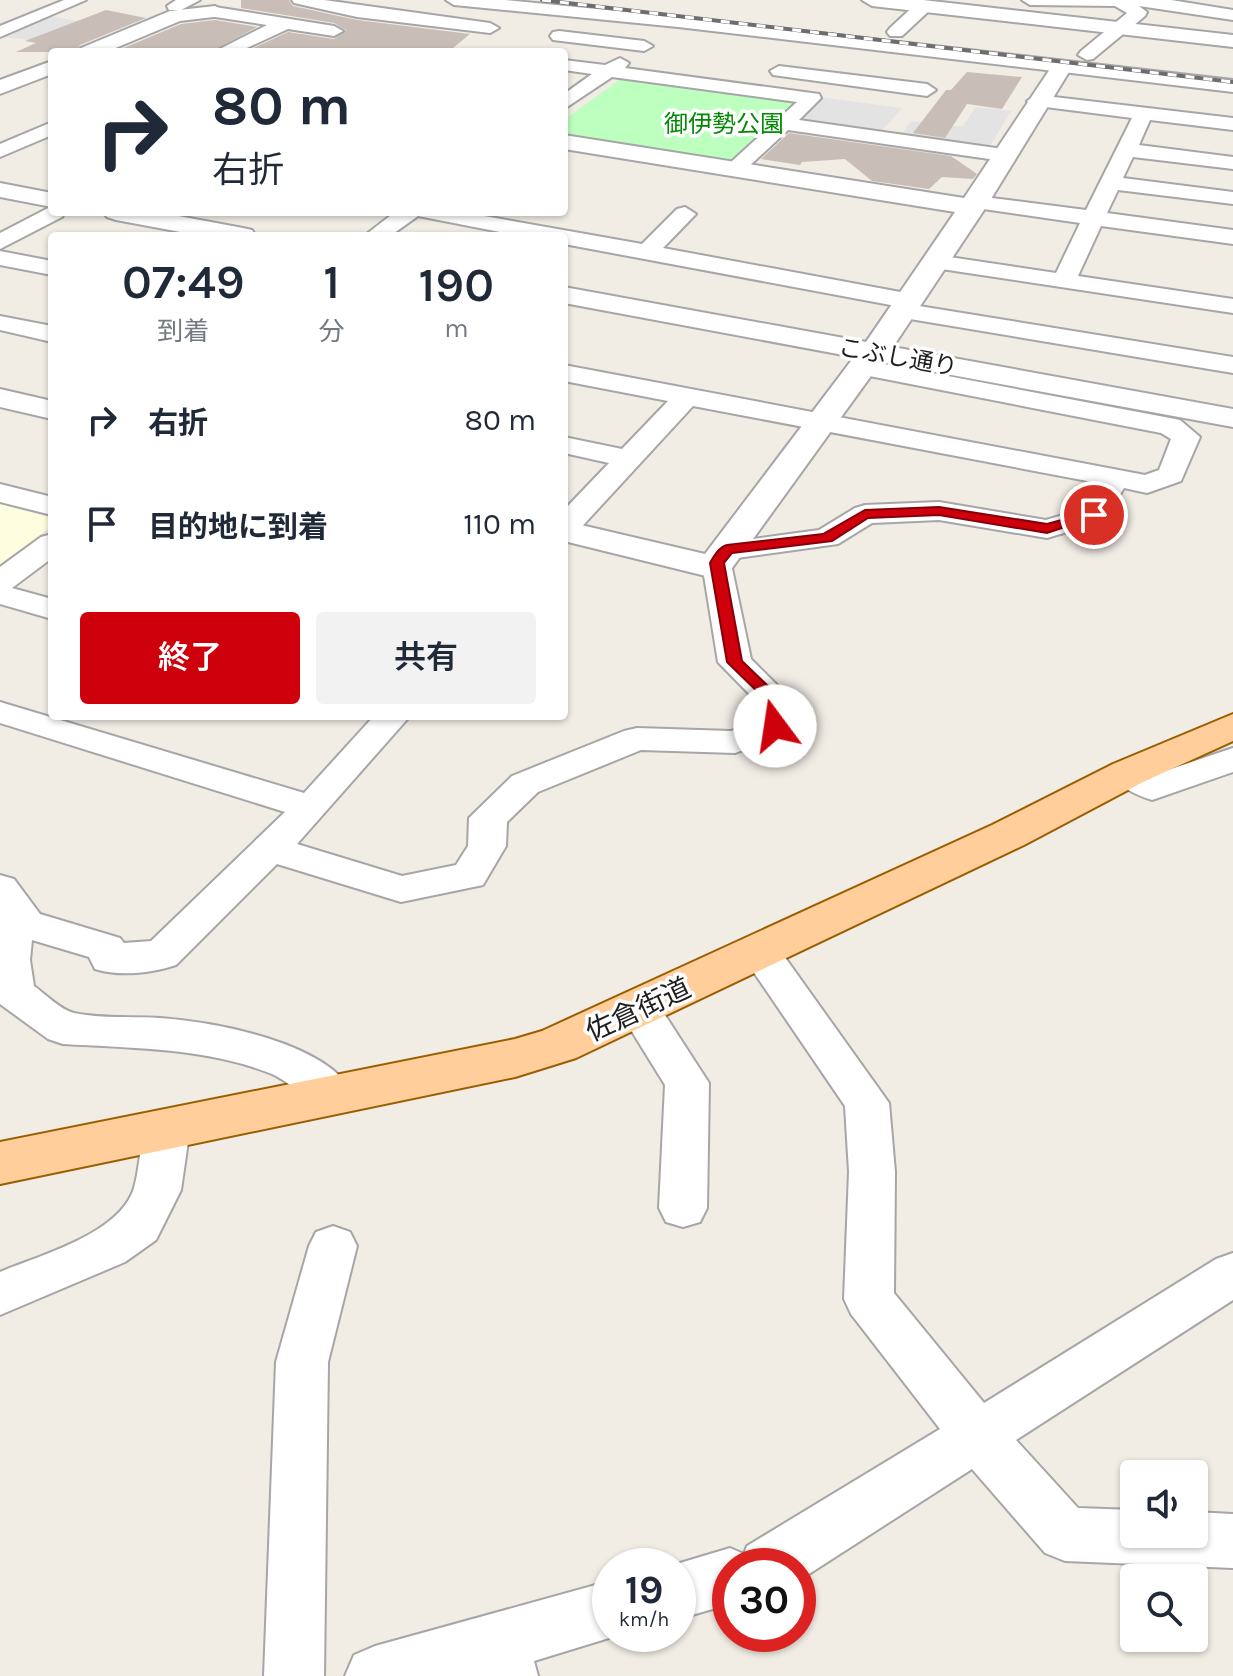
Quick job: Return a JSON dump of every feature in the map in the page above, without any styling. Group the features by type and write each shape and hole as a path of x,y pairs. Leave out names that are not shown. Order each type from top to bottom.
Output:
{"main road":[{"name":"佐倉街道","path":"0,1163 515,1058 582,1036 1008,835 1128,773 1233,726"}],"street":[{"path":"0,32 78,0"},
{"path":"98,48 177,15 245,12 270,0"},
{"path":"300,0 507,30"},
{"path":"454,0 678,22 942,72"},
{"path":"634,0 896,32 1233,86"},
{"path":"872,0 1233,41"},
{"path":"1030,0 1143,0 1233,15"},
{"path":"568,530 714,567 908,306 1037,101 1074,61 1121,29 1139,12 1116,2"},
{"path":"74,48 183,3"},
{"path":"305,25 352,6"},
{"path":"235,48 352,6"},
{"path":"896,32 924,6"},
{"path":"0,13 34,18"},
{"path":"222,13 356,36"},
{"path":"568,100 678,22"},
{"path":"538,33 640,49 666,57"},
{"path":"0,77 48,59"},
{"path":"0,88 48,59"},
{"path":"758,68 942,72 1074,61 1233,71"},
{"path":"568,66 812,98 737,167"},
{"path":"885,140 942,72"},
{"path":"1037,101 1233,124"},
{"path":"1064,280 1144,113"},
{"path":"784,124 1003,155"},
{"path":"0,151 48,130"},
{"path":"23,141 48,145"},
{"path":"568,143 974,204 1233,237"},
{"path":"1127,150 1233,163"},
{"path":"1111,183 1233,198"},
{"path":"0,190 48,199"},
{"path":"647,252 685,214"},
{"path":"0,242 48,215"},
{"path":"137,216 222,232"},
{"path":"381,232 403,216"},
{"path":"448,216 535,232"},
{"path":"568,238 908,306 1220,363 1231,300 936,262"},
{"path":"0,258 48,267"},
{"name":"こぶし通り","path":"568,296 869,360 1233,418"},
{"path":"0,323 48,333"},
{"path":"568,374 1147,484 1171,475 1186,437 1170,426 869,360"},
{"path":"568,525 686,397"},
{"path":"0,398 48,409"},
{"path":"568,446 628,459"},
{"path":"722,556 827,538 865,514 939,511 1047,529 1094,515 1115,478"},
{"path":"0,493 48,505"},
{"path":"0,582 48,546"},
{"path":"270,849 401,889 469,876 487,846 488,818 525,784 637,739 735,742 775,726 779,704 735,662 722,556"},
{"path":"0,594 48,608"},
{"path":"0,712 311,808"},
{"path":"7,899 26,924 106,948 110,959 162,955 311,808 389,720"},
{"path":"1128,773 1152,788 1233,759"},
{"path":"7,899 9,960 14,993 63,1028 163,1034 209,1041 288,1062 332,1094"},
{"path":"760,952 867,1103 872,1172 869,1299 978,1436 1065,1534 1233,1541"},
{"path":"639,1009 687,1083 683,1208"},
{"path":"0,1294 108,1248 139,1226 157,1190 167,1128"},
{"path":"294,1676 302,1362 333,1246"},
{"path":"800,1548 1233,1274"},
{"path":"375,1676 503,1659 592,1618"}],"shaded area":[{"path":"47,16 78,21 33,40 0,37"},
{"path":"818,97 902,108 879,134 792,122"},
{"path":"976,107 1011,111 988,149 899,138 911,121 962,127"},
{"path":"0,504 48,517 48,529 0,564"}],"green space":[{"name":"御伊勢公園","path":"626,75 800,101 736,162 568,137 568,117"}],"building":[{"path":"241,0 289,0 293,6 357,20 470,34 453,48 254,48 288,32 334,39 346,30 334,23 241,8"},
{"path":"106,10 146,18 78,48 16,52 36,43 25,41"},
{"path":"215,20 257,27 218,48 124,48 181,24"},
{"path":"967,72 1022,77 1002,109 967,104 945,138 913,133 946,90 951,90"},
{"path":"789,133 951,156 977,174 973,179 942,177 929,189 872,181 845,159 802,162 800,165 761,159"}],"railway":[{"path":"542,0 1233,82"}],"route":[{"path":"775,726 779,704 735,662 717,563 727,550 827,538 865,514 939,511 1047,529 1094,515"}]}
